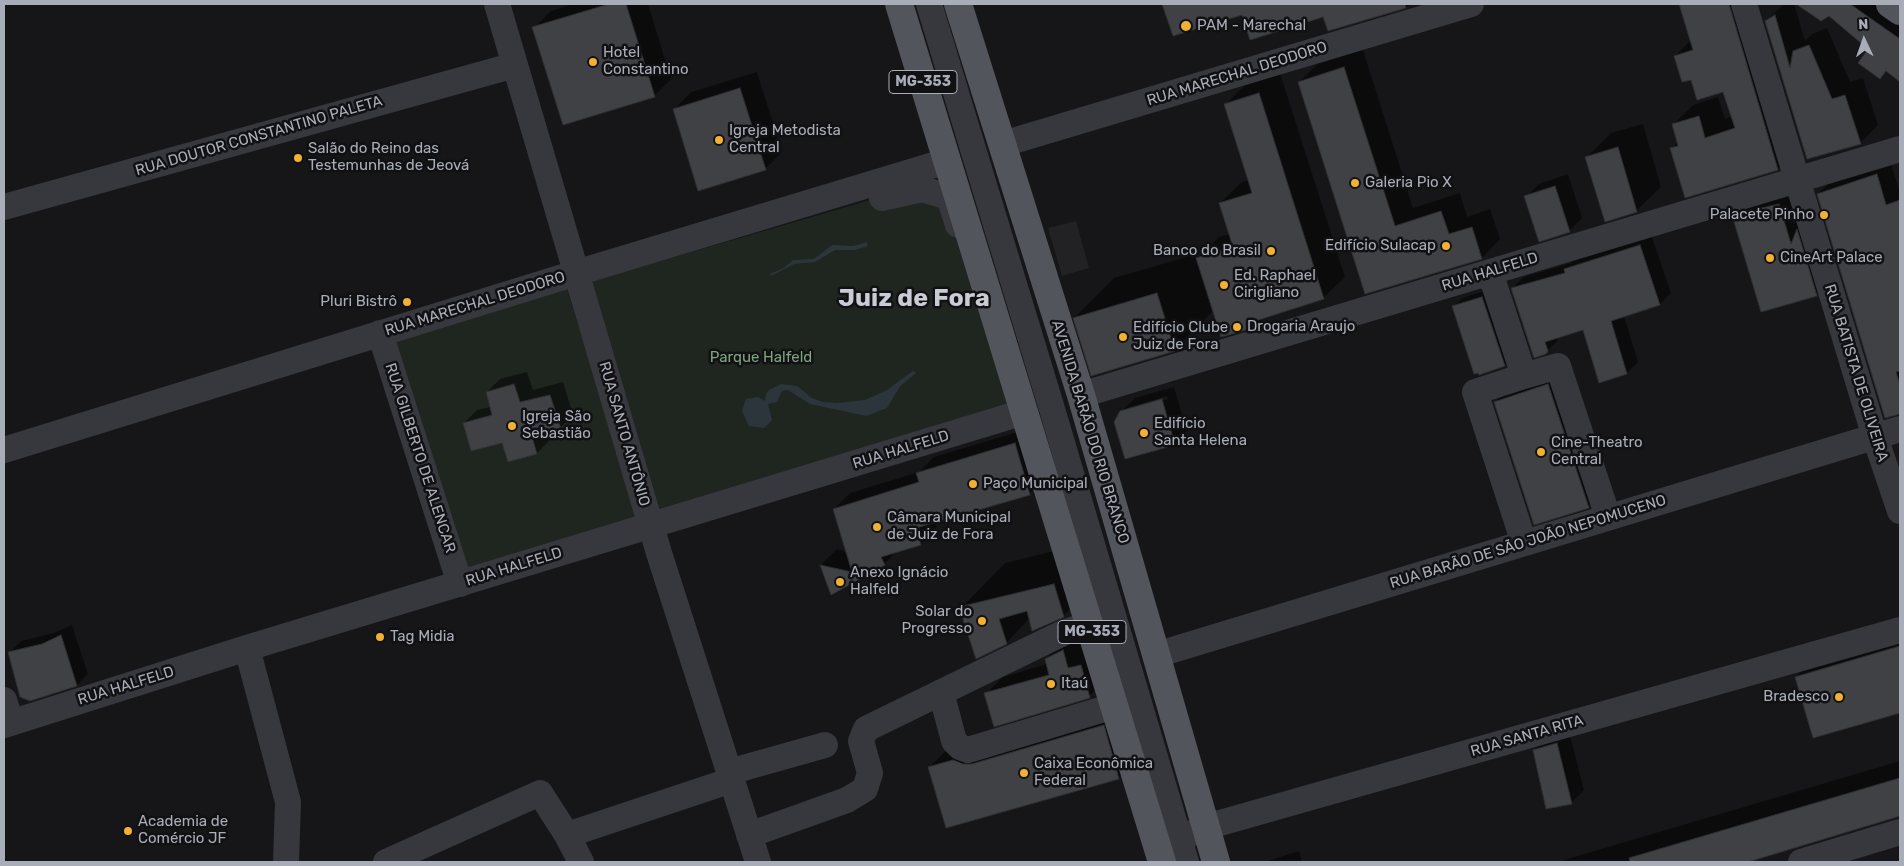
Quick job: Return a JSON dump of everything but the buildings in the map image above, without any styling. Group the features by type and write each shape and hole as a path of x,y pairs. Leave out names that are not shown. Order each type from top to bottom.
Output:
{"main road":[{"name":"MG-353","path":"899,4 1114,706 1171,854"},
{"name":"AVENIDA BARÃO DO RIO BRANCO","path":"958,4 1081,395 1216,862"},
{"path":"1890,4 1900,11"}],"street":[{"name":"RUA SANTO ANTÔNIO","path":"497,4 651,525 758,862"},
{"name":"AVENIDA BARÃO DO RIO BRANCO","path":"929,4 1052,409 1171,854"},
{"name":"RUA MARECHAL DEODORO","path":"1002,144 1471,4"},
{"name":"RUA BATISTA DE OLIVEIRA","path":"1744,4 1875,436 1900,511"},
{"name":"RUA DOUTOR CONSTANTINO PALETA","path":"4,207 515,65"},
{"name":"RUA HALFELD","path":"1081,395 1900,149"},
{"name":"RUA MARECHAL DEODORO","path":"4,450 380,333 947,161"},
{"path":"790,208 800,213 819,215 922,189 949,196 958,226 968,228"},
{"path":"1490,272 1524,376"},
{"name":"RUA GILBERTO DE ALENCAR","path":"380,333 460,584"},
{"path":"1524,543 1475,392 1524,376 1558,366 1608,517"},
{"name":"RUA HALFELD","path":"6,715 247,648 1024,412"},
{"name":"RUA BARÃO DE SÃO JOÃO NEPOMUCENO","path":"1156,655 1900,428"},
{"path":"749,835 858,795 868,784 870,773 861,741 866,729 1063,633 1089,624"},
{"name":"RUA SANTA RITA","path":"1171,854 1206,827 1900,630"},
{"path":"247,648 288,802 286,862"},
{"path":"941,692 954,741 960,747 968,750 1114,706"},
{"path":"567,835 730,776 825,745"},
{"path":"386,862 540,793 567,835 581,862"},
{"path":"1800,862 1900,832"}],"shaded area":[{"path":"1076,221 1089,268 1062,276 1048,228"},
{"path":"867,242 868,246 855,250 835,250 815,262 794,264 771,276 770,274 784,268 793,260 814,259 832,245 853,246"},
{"path":"913,371 916,373 900,386 887,408 866,416 810,404 788,390 782,391 777,402 768,404 772,420 764,428 749,426 742,411 746,399 758,397 765,401 769,390 781,384 797,386 812,398 823,402 837,403 865,400 887,390"}],"green space":[{"name":"Parque Halfeld","path":"946,178 1017,409 661,513 592,281"},
{"path":"566,286 640,524 462,578 389,340"}],"place":[{"name":"PAM - Marechal","path":"1186,26"},
{"name":"Hotel Constantino","path":"593,62"},
{"name":"Igreja Metodista Central","path":"719,140"},
{"name":"Salão do Reino das Testemunhas de Jeová","path":"298,158"},
{"name":"Galeria Pio X","path":"1355,183"},
{"name":"Palacete Pinho","path":"1824,215"},
{"name":"Edifício Sulacap","path":"1446,246"},
{"name":"Banco do Brasil","path":"1271,251"},
{"name":"CineArt Palace","path":"1770,258"},
{"name":"Ed. Raphael Cirigliano","path":"1224,285"},
{"name":"Pluri Bistrô","path":"407,302"},
{"name":"Drogaria Araujo","path":"1237,327"},
{"name":"Edifício Clube Juiz de Fora","path":"1123,337"},
{"name":"Igreja São Sebastião","path":"512,426"},
{"name":"Edifício Santa Helena","path":"1144,433"},
{"name":"Cine-Theatro Central","path":"1541,452"},
{"name":"Paço Municipal","path":"973,484"},
{"name":"Câmara Municipal de Juiz de Fora","path":"877,527"},
{"name":"Anexo Ignácio Halfeld","path":"840,582"},
{"name":"Solar do Progresso","path":"982,621"},
{"name":"Tag Midia","path":"380,637"},
{"name":"Itaú","path":"1051,684"},
{"name":"Bradesco","path":"1839,697"},
{"name":"Caixa Econômica Federal","path":"1024,773"},
{"name":"Academia de Comércio JF","path":"128,831"}],"district":[{"name":"Juiz de Fora","path":"914,299"}]}
